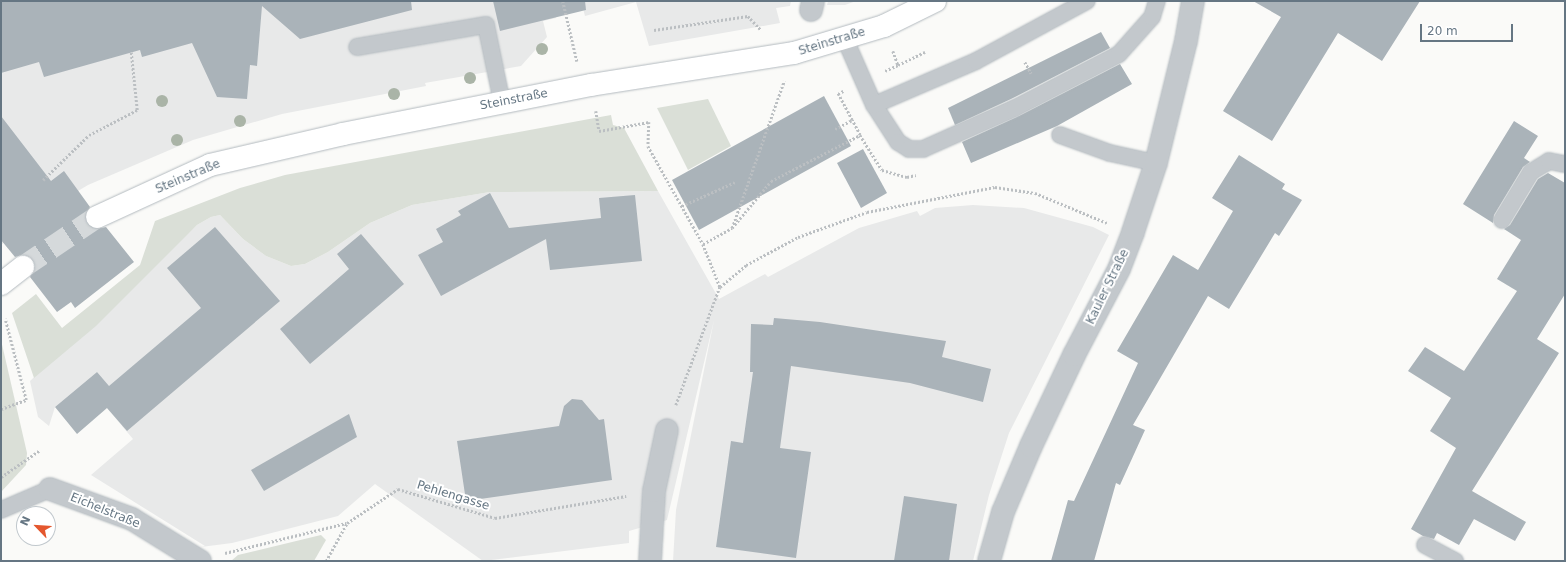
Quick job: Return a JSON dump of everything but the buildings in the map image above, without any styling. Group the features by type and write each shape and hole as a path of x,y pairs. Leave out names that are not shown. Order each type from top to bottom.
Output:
{"main road":[{"name":"Steinstraße","path":"97,217 210,165 343,134 591,85 794,54 884,26 935,1"},
{"path":"1,284 23,267"}],"street":[{"name":"Kauler Straße","path":"989,561 1003,512 1031,446 1074,355 1119,269 1134,232 1156,163 1186,41 1193,1"},
{"path":"650,561 654,491 667,430"},
{"name":"Eichelstraße","path":"50,489 132,519 199,560"}],"lane":[{"path":"874,105 976,61 1013,39 1087,1"},
{"path":"845,39 874,105 898,142 909,149 923,149 1041,95 1119,54 1152,17 1157,1"},
{"path":"357,47 486,25 502,102"},
{"path":"1060,135 1110,153 1156,163"},
{"path":"1502,220 1531,172 1549,162 1565,164"},
{"path":"1,510 50,489"},
{"path":"1425,545 1455,561"}],"path":[{"path":"563,1 578,66 591,85"},
{"path":"654,30 748,16 761,30"},
{"path":"1013,39 1041,95"},
{"path":"43,180 90,135 137,110 131,52"},
{"path":"732,228 794,54"},
{"path":"703,244 732,228 770,181 860,135 852,120"},
{"path":"599,131 649,122 648,146 703,244 720,288"},
{"path":"682,206 735,182"},
{"path":"667,430 720,288 746,265 804,235 867,212 995,187 1035,193 1134,232"},
{"path":"1,409 26,400 5,319"},
{"path":"1,477 40,450"},
{"name":"Pehlengasse","path":"326,561 347,523 398,488 495,518 654,491"},
{"path":"199,560 347,523"}],"shaded area":[{"path":"1,1 552,1 556,18 543,21 547,37 521,66 425,83 426,86 282,114 193,140 88,185 51,207 1,245"},
{"path":"581,1 791,1 790,6 776,8 780,23 649,46 636,2 585,16"},
{"path":"828,1 856,1 845,5 827,5"},
{"path":"708,99 731,146 688,170 657,108"},
{"path":"611,115 613,125 624,128 658,191 490,192 412,205 370,223 328,252 305,264 291,266 266,256 243,239 220,215 211,217 197,225 96,326 34,378 12,313 36,294 62,328 140,265 155,221 240,188 285,175"},
{"path":"658,191 719,299 765,274 768,277 859,228 917,211 920,216 935,208 973,205 1024,208 1093,227 1109,235 1009,433 989,495 973,561 673,561 676,510 714,320 667,520 629,531 629,543 483,561 375,484 338,516 232,543 201,547 205,546 91,475 133,439 107,408 97,372 55,407 49,426 38,417 30,381 197,225 211,217 220,215 243,239 266,256 291,266 305,264 328,252 370,223 412,205 490,192"},
{"path":"1,340 27,453 26,465 1,492"},
{"path":"321,535 326,540 314,561 231,561 238,555"}],"tunnel":[{"path":"23,267 97,217"}]}
